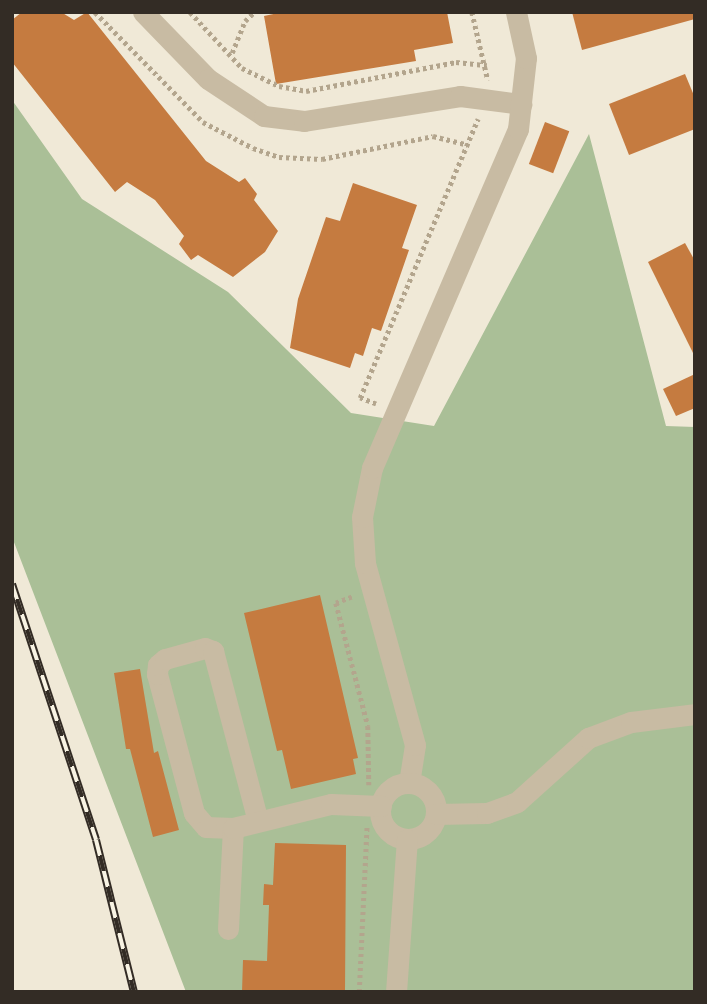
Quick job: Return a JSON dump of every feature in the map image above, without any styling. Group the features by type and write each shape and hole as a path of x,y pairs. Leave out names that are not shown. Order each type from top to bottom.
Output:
{"lane":[{"path":"143,12 208,79 264,116 304,121 460,96 521,104"},
{"path":"409,783 415,745 365,563 362,517 372,468 518,129 526,58 516,12"},
{"path":"258,821 213,651 205,648 165,659 158,665 157,674 194,813 206,827 233,828 331,804 381,806"},
{"path":"436,814 486,813 517,802 588,738 631,722 695,714"},
{"path":"409,783 432,796 436,814 428,831 407,839 388,830 381,806 389,790 409,783"},
{"path":"228,929 233,828"},
{"path":"396,992 407,839"}],"path":[{"path":"190,12 242,68 279,86 306,91 456,62 487,65"},
{"path":"232,53 245,21 254,12"}],"green space":[{"path":"12,100 82,199 228,292 351,413 434,426 589,134 666,426 695,427 695,992 186,992 12,537"}],"building":[{"path":"22,12 61,12 74,20 87,12 206,161 239,182 245,178 257,194 254,200 278,231 265,252 233,277 198,255 191,260 179,244 184,236 155,200 127,182 115,192 12,62 12,20"},
{"path":"283,12 447,12 453,43 414,50 416,61 276,84 264,16"},
{"path":"572,12 695,12 695,19 582,50"},
{"path":"685,74 695,98 695,129 629,155 609,104"},
{"path":"545,122 569,131 553,173 529,164"},
{"path":"353,183 417,205 402,248 409,250 381,331 372,328 363,356 355,353 350,368 290,348 298,299 326,217 340,221"},
{"path":"685,243 695,261 695,357 648,262"},
{"path":"695,374 695,408 676,416 663,389"},
{"path":"320,595 358,758 353,759 356,774 291,789 282,750 277,751 244,613"},
{"path":"140,669 154,753 158,751 179,830 153,837 130,749 126,749 114,673"},
{"path":"275,843 346,845 345,992 242,992 243,960 267,961 269,905 263,905 264,884 273,885"}],"railway":[{"path":"12,584 96,840 134,992"}]}
